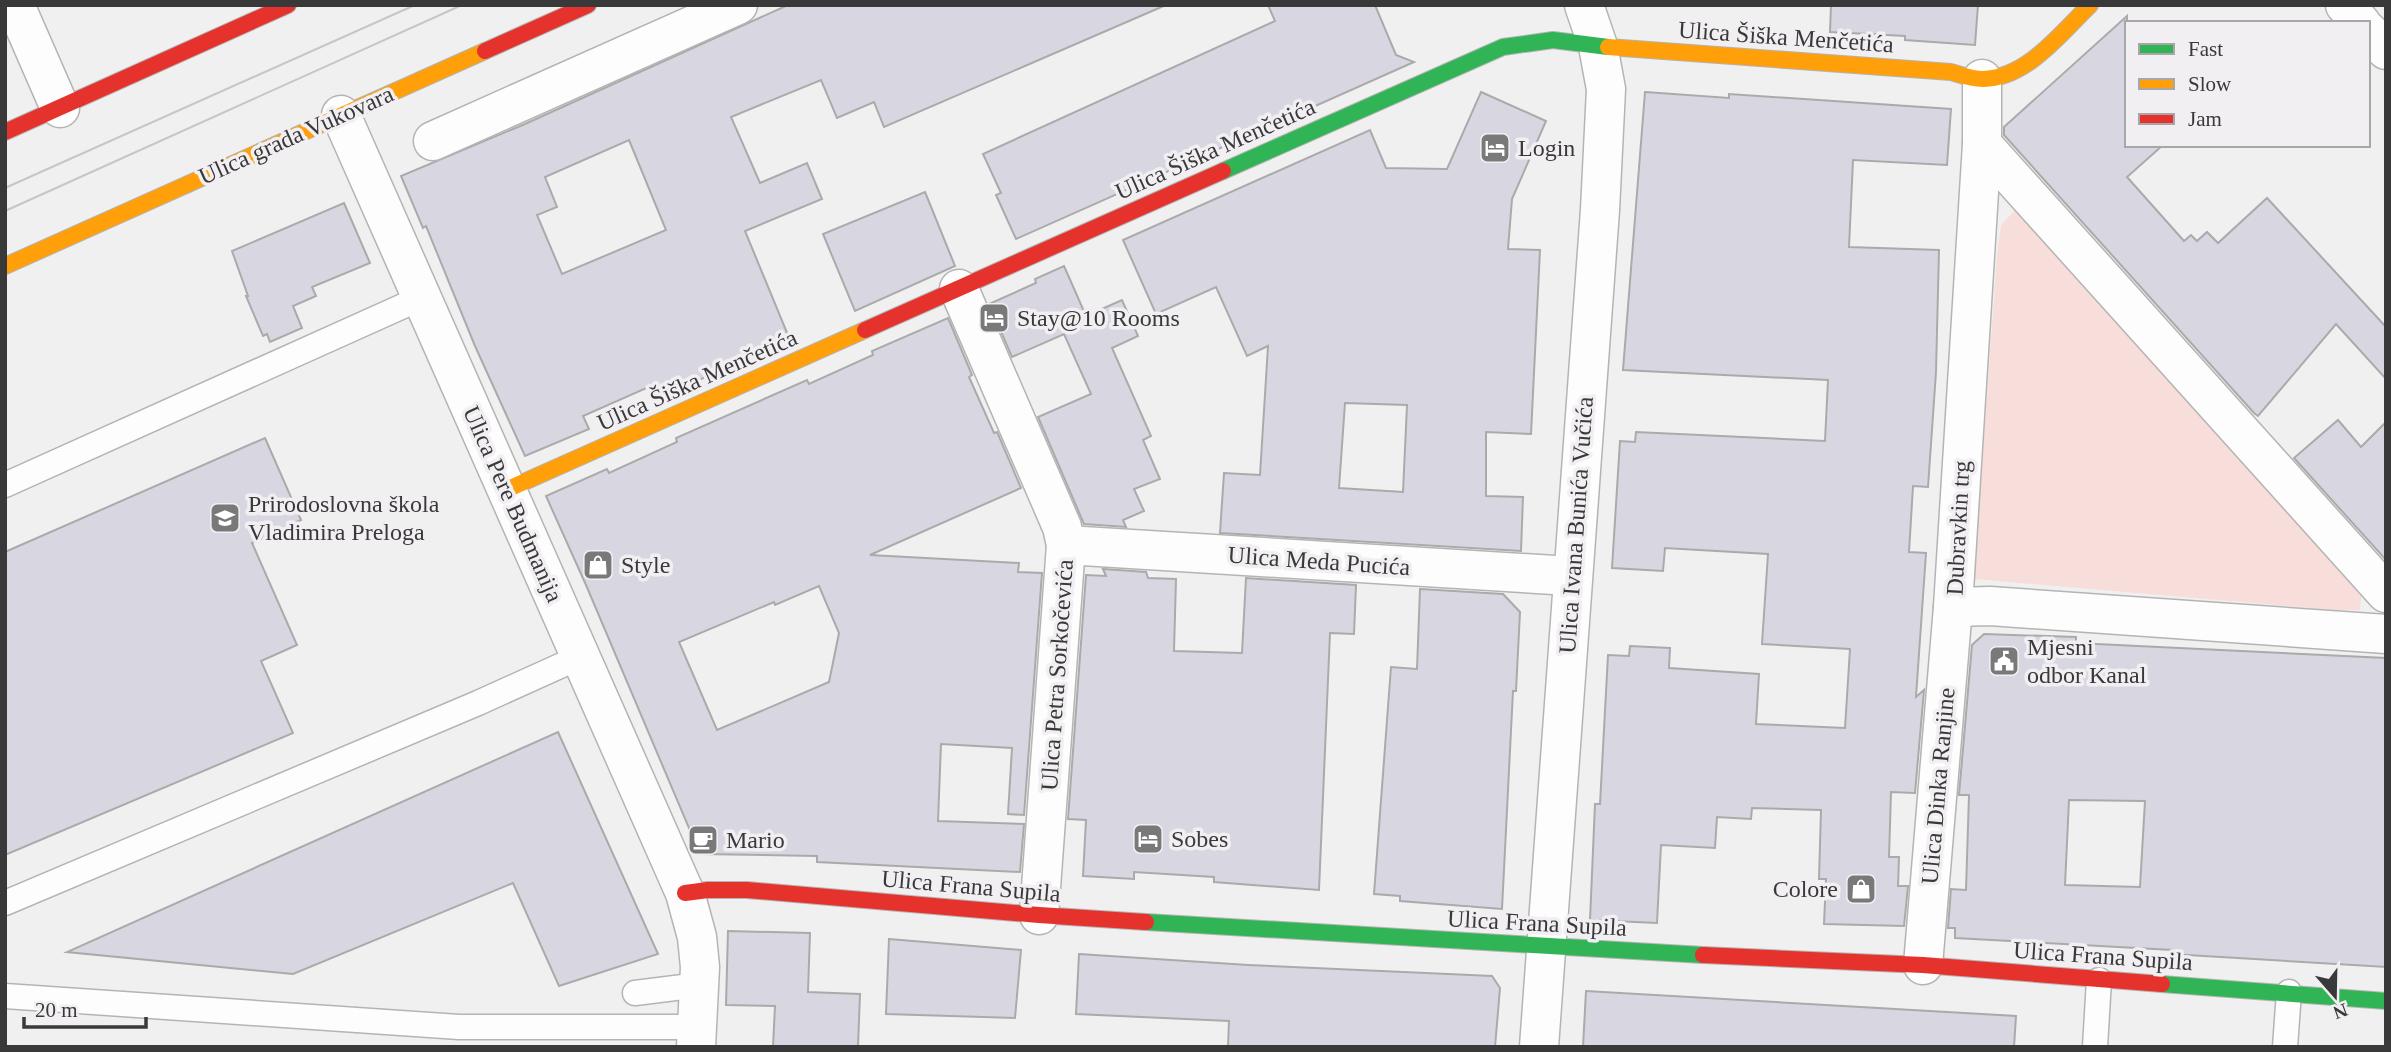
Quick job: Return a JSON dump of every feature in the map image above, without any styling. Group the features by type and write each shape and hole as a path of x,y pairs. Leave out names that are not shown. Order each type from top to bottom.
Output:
{"street":[{"path":"15,5 60,108"},
{"path":"5,132 288,5"},
{"name":"Ulica grada Vukovara","path":"5,266 588,5"},
{"path":"433,141 738,5"},
{"name":"Ulica Ivana Bunića Vučića","path":"1539,1047 1571,576 1601,196 1606,89 1598,46 1584,5"},
{"path":"1982,79 2006,75 2032,59 2090,5"},
{"path":"2346,5 2359,21"},
{"path":"2370,33 2386,50"},
{"name":"Ulica Šiška Menčetića","path":"506,490 1503,47 1543,41 1951,72 1982,79"},
{"name":"Dubravkin trg","path":"1982,79 1982,144 1952,607 1990,606 2386,634"},
{"name":"Ulica Pere Budmanija","path":"341,115 685,893 697,937 697,1037"},
{"path":"1982,144 2386,593"},
{"name":"Ulica Petra Sorkočevića","path":"959,289 1062,527 1066,545 1039,915"},
{"name":"Ulica Meda Pucića","path":"1066,545 1571,576"},
{"name":"Ulica Dinka Ranjine","path":"1923,965 1952,607"},
{"name":"Ulica Frana Supila","path":"685,893 747,890 1039,915 1547,947 1923,965 2386,1001"}],"lane":[{"path":"5,485 421,298"},
{"path":"5,903 478,703 582,656"},
{"path":"2095,1047 2099,980"},
{"path":"635,993 699,985"},
{"path":"2285,1047 2289,992"},
{"path":"5,996 411,1022 454,1037 697,1037"}],"shaded area":[{"path":"2016,209 2362,591 2360,610 1974,579 1997,255 2001,225"}],"building":[{"path":"788,5 1166,5 884,127 874,102 837,118 821,80 731,117 760,183 807,163 822,199 745,231 790,340 658,398 653,385 583,416 589,429 525,456 475,346 426,226 423,228 401,176 525,124","holes":["629,140 666,230 562,274 537,215 557,207 545,177"]},
{"path":"1268,5 1375,5 1396,55 1414,62 1016,239 996,195 1001,193 983,154 1275,21"},
{"path":"1831,5 1978,5 1975,45 1905,40 1905,36 1830,32"},
{"path":"2127,16 2125,147 2161,147 2127,177 2184,241 2191,235 2197,241 2207,232 2218,243 2267,198 2386,327 2386,379 2336,324 2258,416 2004,135 2004,127"},
{"path":"1481,92 1546,121 1512,199 1508,249 1540,250 1531,434 1486,432 1486,496 1523,497 1521,551 1220,533 1224,473 1260,475 1268,346 1247,356 1216,287 1156,314 1123,240 1370,130 1386,168 1447,169","holes":["1345,403 1407,405 1403,492 1339,488"]},
{"path":"1645,92 1729,98 1729,94 1951,109 1947,165 1853,160 1849,247 1939,250 1936,372 1928,487 1913,486 1909,552 1926,553 1916,697 1924,690 1915,793 1891,792 1889,857 1899,857 1898,886 1908,886 1904,926 1824,924 1826,879 1819,879 1821,810 1752,808 1751,819 1717,817 1715,848 1661,845 1657,923 1590,920 1595,804 1600,804 1608,655 1629,656 1630,646 1670,648 1669,668 1759,674 1756,724 1845,728 1850,649 1762,644 1768,554 1665,548 1663,571 1612,568 1620,441 1635,442 1636,432 1825,441 1828,380 1623,370"},
{"path":"925,192 955,266 855,311 823,234"},
{"path":"344,203 370,263 312,287 316,296 293,306 302,328 270,342 267,334 263,336 246,296 232,251"},
{"path":"1064,266 1086,316 1122,300 1138,336 1112,348 1151,436 1143,440 1160,479 1134,489 1144,511 1123,520 1126,527 1084,524 1038,417 1091,394 1064,334 1012,357 989,304 1036,283 1035,279"},
{"path":"948,318 972,375 969,377 1021,488 870,555 1019,563 1018,572 1042,573 1024,815 1008,814 1012,748 941,744 938,821 1024,824 1020,872 817,862 817,856 700,854 546,496 607,469 609,473 677,442 676,438 807,380 809,384 873,355 872,351","holes":["819,586 839,633 829,682 717,730 679,642"]},
{"path":"2338,420 2361,447 2386,422 2386,560 2294,458"},
{"path":"265,438 301,520 252,543 297,645 261,661 293,733 5,855 5,552"},
{"path":"1103,569 1146,572 1148,578 1176,579 1174,651 1242,653 1246,578 1356,585 1354,634 1330,633 1319,890 1214,882 1214,877 1134,872 1134,879 1083,876 1086,820 1068,819 1086,575 1106,576"},
{"path":"1420,589 1503,594 1520,612 1516,691 1513,691 1502,909 1400,901 1400,896 1374,894 1391,667 1417,669"},
{"path":"1984,634 2076,637 2076,643 2386,658 2386,967 2171,954 2172,950 1955,938 1955,928 1948,928 1951,889 1966,890 1969,795 1959,795 1972,645","holes":["2069,800 2145,801 2140,887 2065,885"]},
{"path":"558,732 658,954 559,986 513,883 293,974 67,952"},
{"path":"728,931 810,933 808,992 860,994 858,1047 773,1047 775,1006 726,1005"},
{"path":"889,939 1021,950 1015,1018 886,1014"},
{"path":"1079,954 1492,976 1500,988 1495,1047 1228,1047 1229,1021 1076,1014"},
{"path":"1586,991 2016,1016 2014,1047 1583,1047"}],"tram line":[{"path":"5,188 415,5"},
{"path":"5,211 462,5"}],"traffic: fast":[{"path":"1223,171 1503,47 1553,40 1608,47"},
{"path":"1146,922 1703,955"},
{"path":"2162,984 2386,1001"}],"traffic: slow":[{"path":"1608,47 1951,72 1983,79 1999,77 2029,63 2090,5"},
{"path":"5,266 485,51"},
{"path":"506,490 865,330"}],"traffic: jam":[{"path":"5,132 288,5"},
{"path":"485,51 588,5"},
{"path":"865,330 1223,171"},
{"path":"685,893 747,890 1146,922"},
{"path":"1703,955 1923,965 2162,984"}],"place":[{"name":"Login","path":"1495,148"},
{"name":"Stay@10 Rooms","path":"994,318"},
{"name":"Prirodoslovna škola Vladimira Preloga","path":"225,518"},
{"name":"Style","path":"598,565"},
{"name":"Mjesni odbor Kanal","path":"2004,661"},
{"name":"Sobes","path":"1148,839"},
{"name":"Mario","path":"703,840"},
{"name":"Colore","path":"1861,889"}]}
